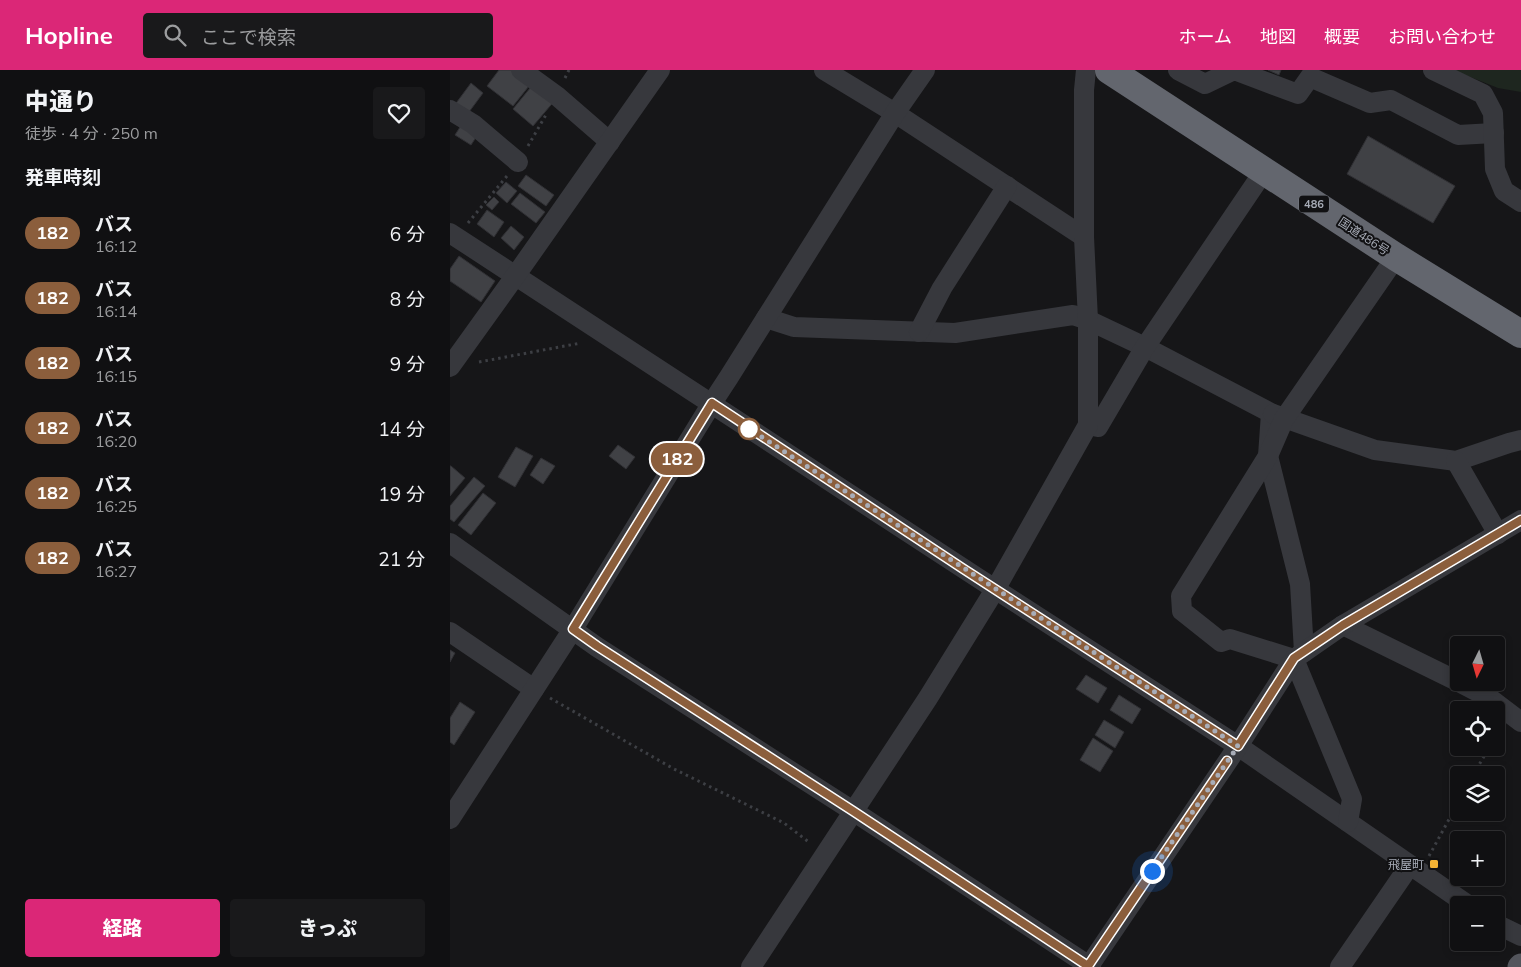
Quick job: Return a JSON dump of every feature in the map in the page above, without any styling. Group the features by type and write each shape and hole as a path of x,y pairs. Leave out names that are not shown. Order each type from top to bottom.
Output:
{"highway":[{"name":"国道486号","path":"1122,74 1264,171 1396,257 1521,334"}],"street":[{"path":"522,70 557,96 610,142"},
{"path":"450,366 660,70"},
{"path":"824,70 894,113 1084,237"},
{"path":"450,819 573,629 894,113 925,70"},
{"path":"751,967 928,698 996,588 1088,425 1088,320 1084,237 1084,90 1086,70"},
{"path":"1178,70 1205,84 1234,70 1298,94 1310,77 1370,103 1391,100 1458,135 1494,133"},
{"path":"1433,70 1483,94 1493,113 1495,169 1504,191 1521,202"},
{"path":"450,110 473,124 518,162"},
{"path":"1088,425 1098,427 1144,347 1264,171"},
{"path":"919,332 942,288 1007,186"},
{"path":"450,233 1238,746 1455,896"},
{"path":"1299,655 1230,639 1221,642 1182,611 1181,596 1268,456 1278,416 1396,257"},
{"path":"766,318 794,327 955,333 1073,314 1144,347 1278,416 1376,450 1456,461 1521,440"},
{"path":"1268,456 1300,584 1299,655 1352,799 1348,822"},
{"path":"1456,461 1498,534"},
{"path":"450,543 597,646 1090,966 1299,655 1343,625 1521,520"},
{"path":"1343,625 1450,678"},
{"path":"450,632 534,689"},
{"path":"1476,691 1488,697 1521,722"},
{"path":"1340,967 1415,868"},
{"path":"1505,928 1521,936"}],"path":[{"path":"478,362 611,338"},
{"path":"534,689 674,769 784,823 825,854"},
{"path":"1415,868 1450,815"}],"shaded area":[{"path":"1453,70 1521,70 1521,92 1498,88"}],"building":[{"path":"499,70 519,70 533,81 513,106 487,86"},
{"path":"1268,70 1281,70 1279,75"},
{"path":"535,82 556,99 533,126 513,109"},
{"path":"471,83 483,93 466,116 454,106"},
{"path":"462,124 478,134 471,145 455,135"},
{"path":"1368,136 1455,186 1433,223 1347,174"},
{"path":"526,175 554,195 546,206 518,186"},
{"path":"506,182 517,191 507,203 496,193"},
{"path":"520,193 545,212 536,223 511,204"},
{"path":"494,197 499,202 492,210 486,205"},
{"path":"487,210 504,222 494,237 477,224"},
{"path":"511,226 524,237 514,250 501,238"},
{"path":"459,256 495,281 481,302 450,281 450,269"},
{"path":"618,445 635,457 626,469 609,456"},
{"path":"516,447 533,456 515,487 498,477"},
{"path":"541,458 555,466 543,484 530,475"},
{"path":"450,466 465,478 450,496"},
{"path":"474,477 485,486 454,522 450,519 450,506"},
{"path":"483,493 496,503 471,535 458,525"},
{"path":"450,650 455,653 450,662"},
{"path":"1086,675 1107,688 1098,703 1076,689"},
{"path":"1119,695 1141,709 1132,724 1110,710"},
{"path":"460,702 475,712 454,745 450,742 450,718"},
{"path":"1104,720 1124,732 1115,748 1095,735"},
{"path":"1093,738 1113,751 1100,772 1080,760"}],"bus line":[{"name":"182","path":"1227,761 1088,966 573,629 712,403 962,568 996,588 1238,746 1294,658 1343,625 1521,520"}],"place":[{"name":"飛屋町","path":"1434,864"}],"route":[{"path":"749,429 1238,746 1152,871"}]}
